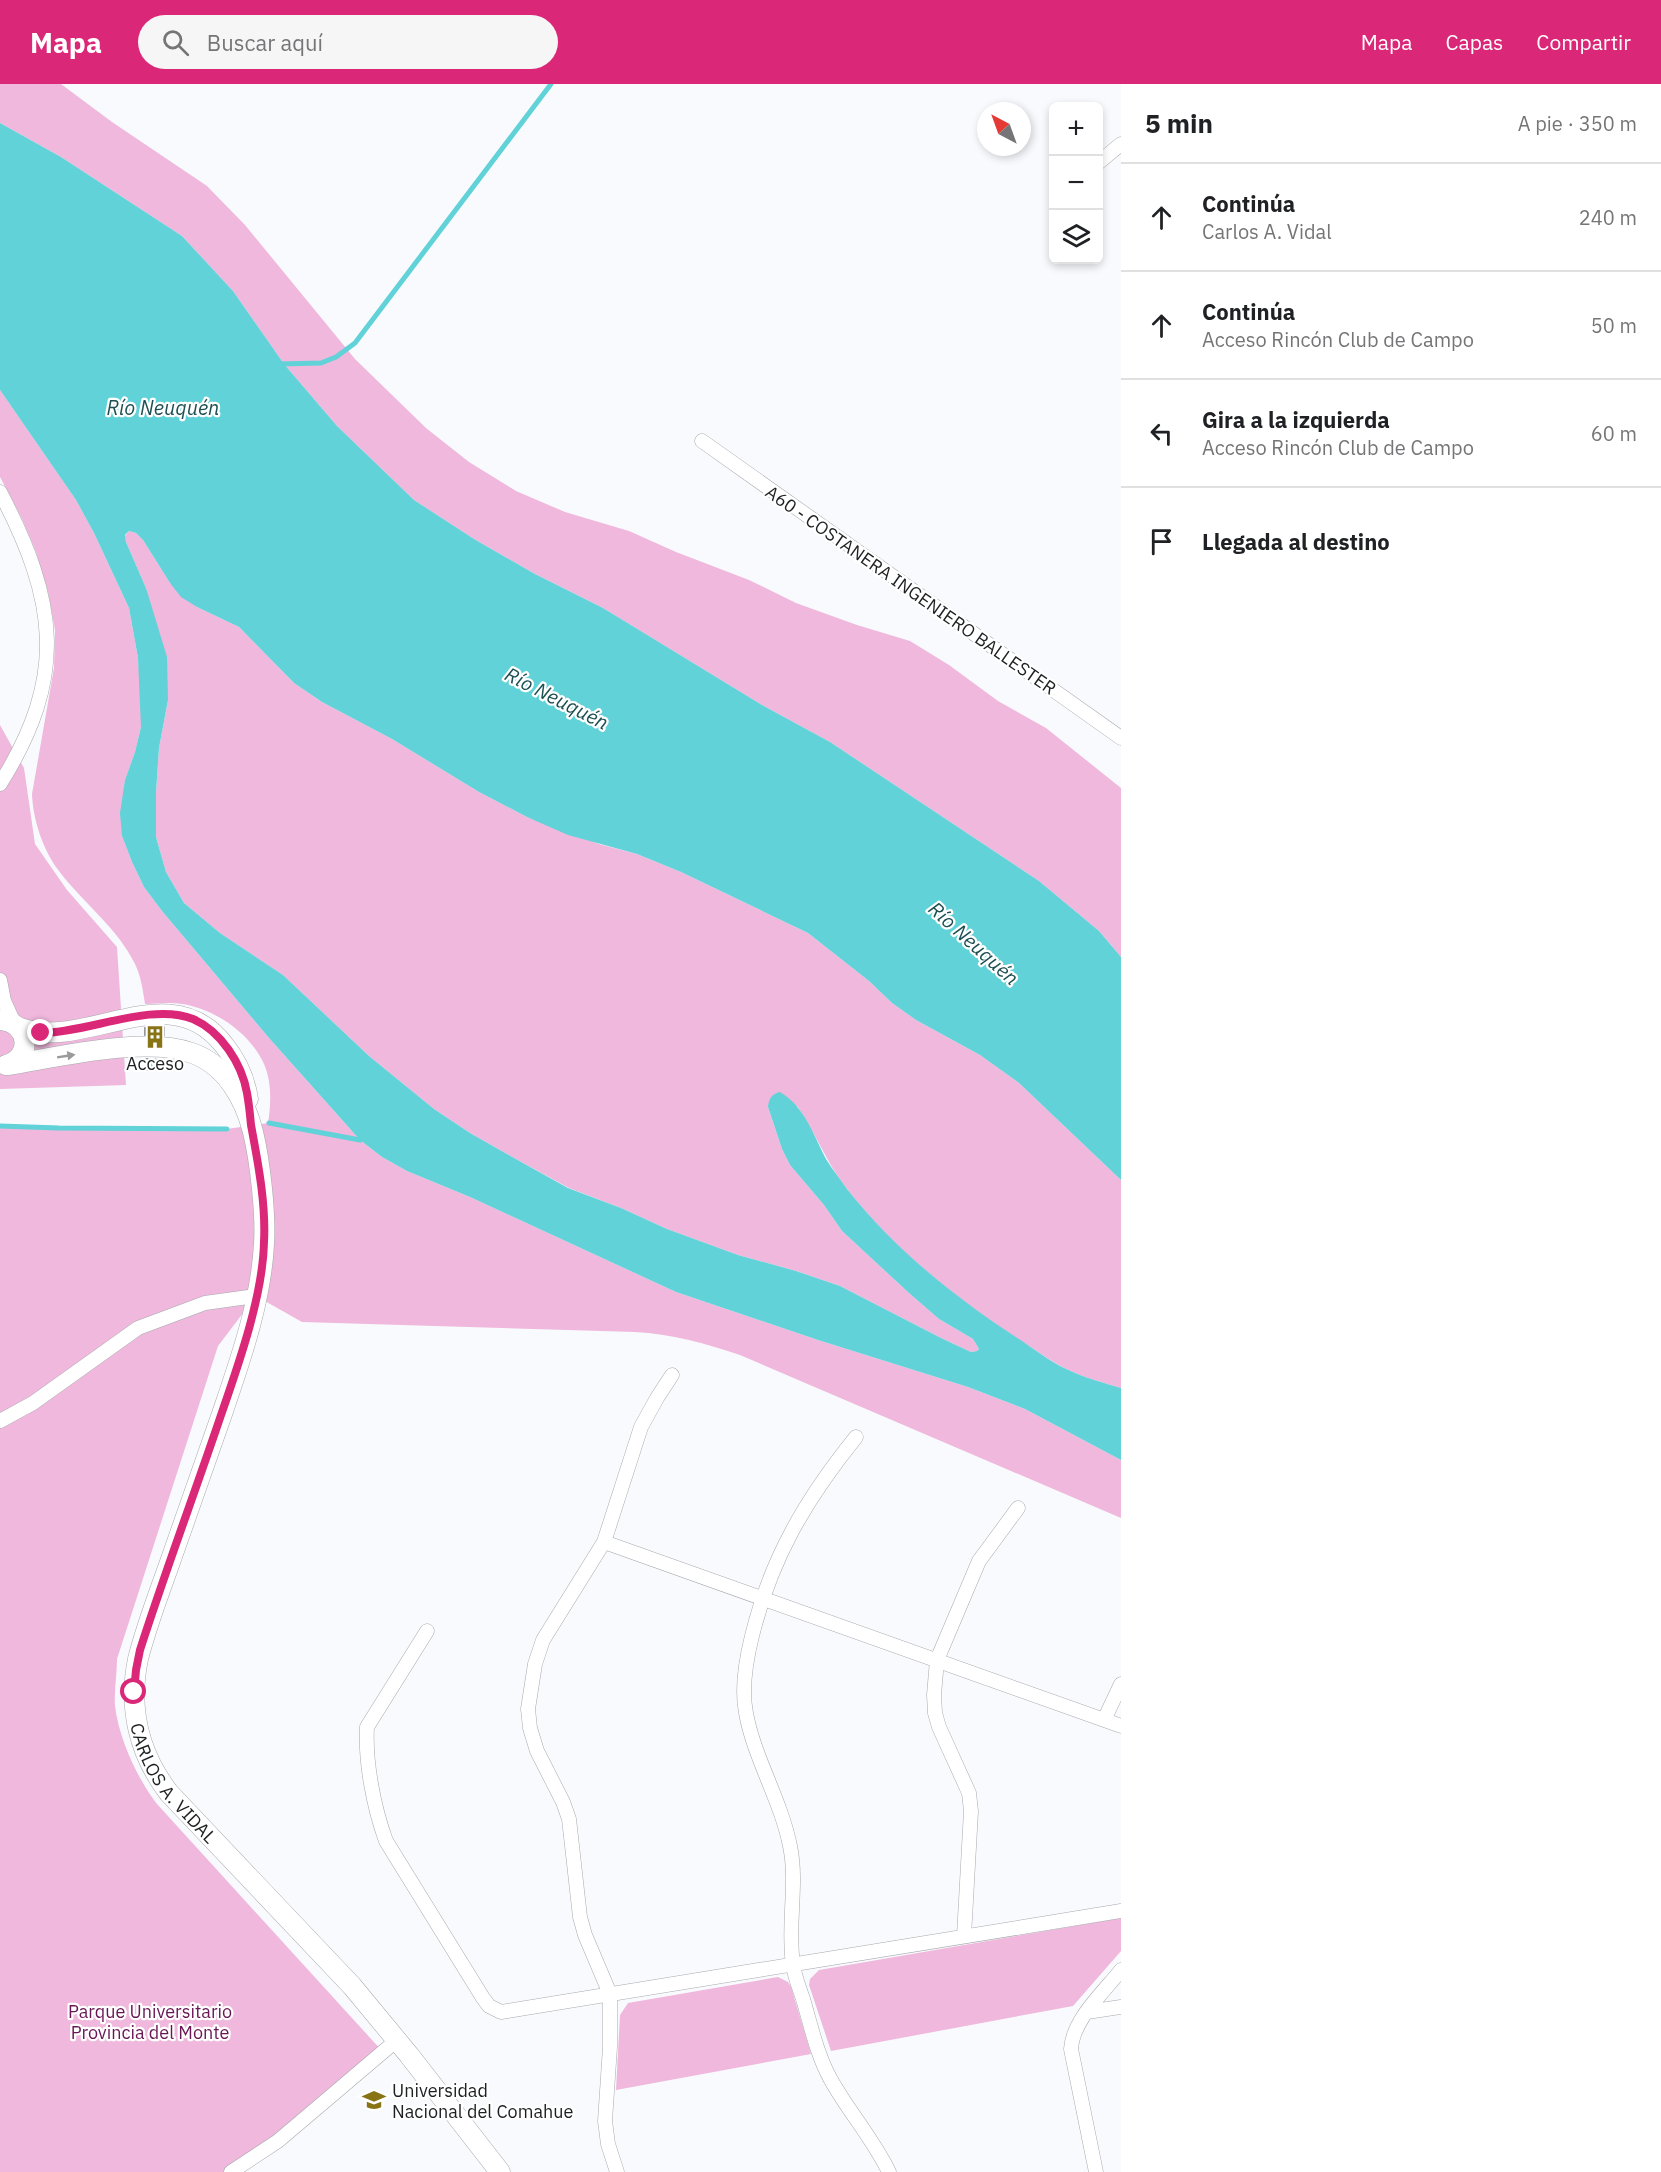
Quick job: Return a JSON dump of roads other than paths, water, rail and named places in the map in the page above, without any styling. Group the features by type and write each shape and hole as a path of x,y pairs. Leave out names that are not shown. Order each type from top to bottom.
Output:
{"street":[{"path":"1103,159 1121,144"},
{"name":"A60 - COSTANERA INGENIERO BALLESTER","path":"702,441 1121,738"},
{"path":"0,492 29,552 38,579 48,632 49,654 46,675 31,722 1,784"},
{"path":"0,980 11,1024 24,1035 24,1050 15,1062 2,1066"},
{"path":"11,1024 41,1033 59,1033 144,1016 166,1014 190,1018 212,1031 235,1060 247,1092 252,1125"},
{"path":"2,1066 114,1049 156,1047 180,1049 201,1056 224,1074 242,1100 252,1125"},
{"name":"CARLOS A. VIDAL","path":"252,1125 258,1161 264,1233 256,1296 235,1376 140,1650 134,1681 137,1725 146,1755 156,1775 169,1793 336,1968 397,2040 500,2172"},
{"path":"0,1421 33,1403 138,1328 205,1303 256,1296"},
{"path":"617,2172 608,2144 605,2121 610,2047 610,1994 585,1935 580,1917 569,1819 563,1802 537,1751 530,1728 528,1709 535,1664 543,1640 604,1542 641,1427 672,1375"},
{"path":"856,1437 831,1467 807,1504 761,1598 748,1651 744,1691 751,1732 786,1822 793,1861 793,1964 822,2061 832,2082 890,2172"},
{"path":"964,1936 971,1811 969,1793 939,1728 935,1713 937,1660 979,1561 1018,1508"},
{"path":"604,1542 1121,1726"},
{"path":"427,1631 367,1727 366,1744 378,1820 386,1841 489,2006 501,2012 1121,1911"},
{"path":"1104,1720 1121,1684"},
{"path":"1096,2172 1071,2049 1071,2038 1087,2012 1121,1970"},
{"path":"1087,2012 1121,2007"},
{"path":"231,2172 278,2142 397,2040"}],"water":[{"name":"Río Neuquén","path":"0,123 61,157 182,236 233,291 284,364 337,426 414,500 474,539 535,574 603,608 762,705 830,742 1039,881 1099,931 1121,957 1121,1180 1019,1083 980,1055 916,1020 892,1003 869,981 808,933 681,872 637,854 568,835 527,817 479,792 392,739 322,702 294,683 239,627 181,597 143,540 136,533 129,531 125,535 126,542 146,588 167,657 168,700 159,748 156,837 166,872 184,903 220,933 283,975 369,1056 434,1109 514,1158 568,1188 621,1208 667,1229 738,1255 840,1286 941,1338 971,1352 977,1351 979,1349 973,1339 939,1319 842,1231 824,1205 790,1165 782,1149 768,1107 771,1097 780,1092 789,1098 802,1113 826,1159 847,1189 885,1233 906,1253 951,1291 1053,1362 1085,1377 1121,1388 1121,1460 1025,1409 968,1387 676,1292 470,1197 407,1171 382,1157 360,1140 269,1038 162,911 144,887 122,836 120,813 125,780 141,727 138,658 129,608 76,500 0,390"}],"waterway":[{"path":"279,364 321,363 336,357 355,343 551,84"},
{"path":"269,1123 360,1140"},
{"path":"0,1126 227,1129"}],"place":[{"name":"Acceso","path":"155,1037"},
{"name":"Universidad Nacional del Comahue","path":"374,2100"}],"park label":[{"name":"Parque Universitario Provincia del Monte","path":"150,2021"}]}
